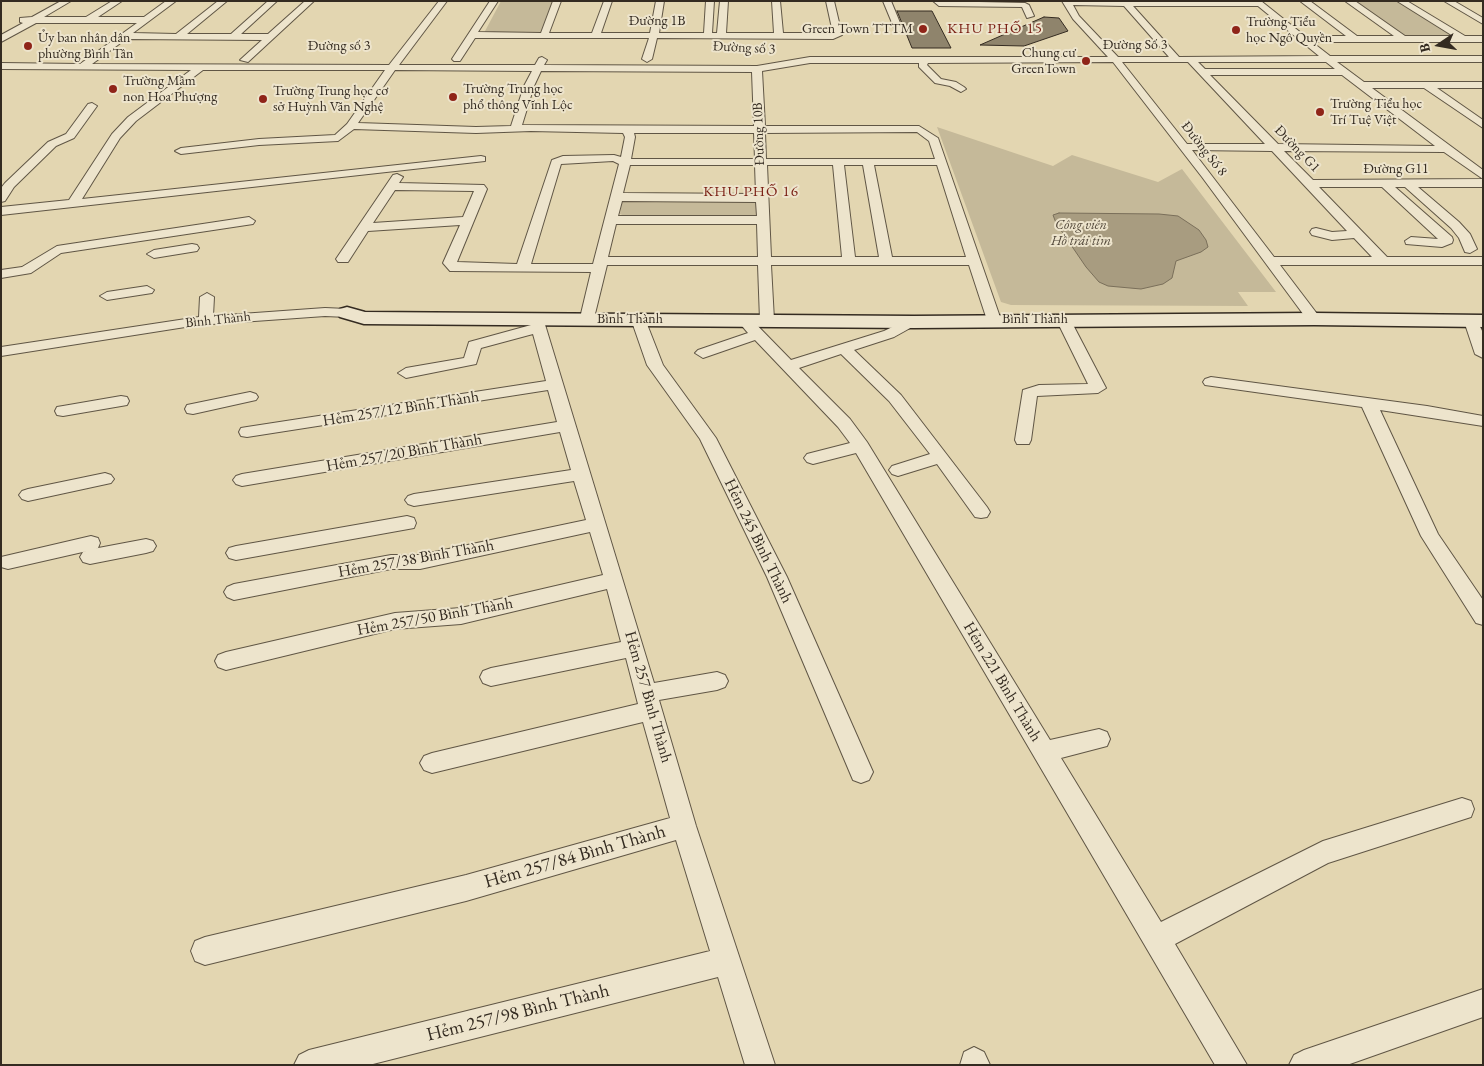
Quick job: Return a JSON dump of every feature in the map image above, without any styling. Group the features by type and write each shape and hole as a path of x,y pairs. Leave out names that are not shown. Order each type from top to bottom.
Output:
{"street":[{"path":"1,32 53,1"},
{"path":"1,39 67,1"},
{"path":"88,20 118,1"},
{"path":"81,67 172,1"},
{"path":"179,36 222,1"},
{"path":"233,37 274,1"},
{"path":"245,60 310,1"},
{"path":"181,151 259,142 338,138 351,126 398,59 444,1"},
{"path":"457,59 494,1"},
{"path":"544,35 557,1"},
{"path":"596,35 608,1"},
{"path":"647,59 654,35 660,1"},
{"path":"708,35 710,1"},
{"path":"721,35 724,1"},
{"path":"776,1 779,35"},
{"name":"Đường 1B","path":"473,35 834,36 838,35 830,1"},
{"path":"887,1 899,30"},
{"path":"937,1 939,4 1025,5 1030,16"},
{"path":"1304,1 1355,39"},
{"path":"1349,1 1403,39"},
{"path":"1401,1 1476,47"},
{"path":"1448,1 1483,22"},
{"path":"1067,2 1258,3 1344,72 1483,176"},
{"name":"Đường Số 8","path":"1067,2 1076,17 1114,58 1314,318"},
{"path":"1126,3 1144,17 1176,59"},
{"path":"23,20 147,20"},
{"path":"124,36 270,37"},
{"path":"1305,39 1483,39"},
{"name":"Đường số 3","path":"1,59 457,59 541,64 757,69 788,64"},
{"path":"9,76 36,59"},
{"name":"Đường số 3","path":"1,66 391,69 647,59 767,61 788,64"},
{"path":"926,59 922,65 938,80 961,89"},
{"name":"Đường Số 3","path":"788,64 795,61 810,60 926,59 1483,59"},
{"name":"Đường G1","path":"1190,59 1382,260"},
{"path":"73,203 116,136 132,119 208,60"},
{"path":"515,129 527,94 541,64"},
{"name":"Đường 10B","path":"756,325 765,262 757,69"},
{"path":"1203,72 1344,72"},
{"path":"1363,85 1482,85"},
{"path":"1426,85 1483,125"},
{"path":"1,198 9,185 52,144 70,136 92,106"},
{"path":"351,126 476,130 911,128 928,134 934,140 994,320"},
{"name":"Bình Thành","path":"587,318 618,197 630,137 626,130"},
{"path":"1183,148 1447,149"},
{"path":"523,267 556,162 563,159 614,158 625,162 941,162"},
{"path":"1,211 480,159"},
{"path":"838,162 849,261"},
{"path":"868,162 886,261"},
{"path":"343,260 402,168"},
{"path":"1406,183 1454,225 1465,237 1470,248"},
{"name":"Đường G11","path":"1308,184 1483,183"},
{"path":"1385,184 1447,240 1442,243 1410,242"},
{"path":"391,186 480,188 450,263 451,266 523,267 765,262 974,261"},
{"path":"618,197 762,198"},
{"path":"612,220 764,220"},
{"path":"1,274 26,270 57,250 249,221"},
{"path":"364,227 467,222"},
{"path":"1316,232 1332,236 1357,234"},
{"path":"154,254 192,248"},
{"path":"1269,261 1382,260 1483,262"},
{"path":"107,296 147,290"},
{"path":"206,321 207,297"},
{"name":"Bình Thành","path":"1,352 206,321 325,312 347,313 364,318 537,323 587,318 756,325 838,321 914,322 1063,319 1314,318 1477,321"},
{"name":"Hẻm 245 Bình Thành","path":"638,319 655,365 708,438 777,577 861,772"},
{"path":"1022,440 1029,393 1039,390 1098,388 1063,319"},
{"path":"838,321 846,346 895,398 981,512"},
{"path":"1477,321 1483,354"},
{"path":"788,366 846,346 890,334 914,322"},
{"path":"406,373 471,361 474,345 537,323"},
{"name":"Hẻm 257 Bình Thành","path":"537,323 556,384 566,426 650,702 684,826 760,1065"},
{"path":"703,353 756,325"},
{"name":"Hẻm 221 Bình Thành","path":"756,325 788,366 844,424 862,446 1232,1065"},
{"path":"1211,382 1427,411 1483,421"},
{"name":"Hẻm 257/12 Bình Thành","path":"247,432 556,384"},
{"path":"193,409 250,397"},
{"path":"64,411 122,401"},
{"path":"1370,404 1430,536 1483,617"},
{"name":"Hẻm 257/20 Bình Thành","path":"242,480 566,426"},
{"path":"813,458 862,446"},
{"path":"898,470 941,457"},
{"path":"414,500 581,474"},
{"path":"28,495 105,480"},
{"path":"236,553 407,523"},
{"name":"Hẻm 257/38 Bình Thành","path":"234,592 391,562 420,562 597,524"},
{"path":"8,562 91,550 146,546"},
{"name":"Hẻm 257/50 Bình Thành","path":"226,661 395,621 461,616 614,580"},
{"path":"491,677 634,648"},
{"path":"432,764 718,681"},
{"path":"1044,752 1099,739"},
{"path":"1156,939 1322,853 1462,809"},
{"name":"Hẻm 257/84 Bình Thành","path":"205,951 466,888 684,826"},
{"name":"Hẻm 257/98 Bình Thành","path":"310,1065 727,961"},
{"path":"1304,1065 1483,1003"}],"green space":[{"path":"501,1 554,1 542,32 484,33"},
{"path":"1351,1 1398,1 1452,35 1451,37 1405,36"},
{"name":"Công viên Hồ trái tim","path":"937,127 1053,166 1072,155 1158,182 1182,169 1276,292 1238,292 1248,306 1011,305 1001,302"},
{"path":"630,200 758,201 759,215 753,217 627,217 620,214 622,202"}],"shaded area":[{"path":"1059,213 1159,214 1178,216 1199,230 1206,240 1208,247 1201,252 1176,261 1172,278 1163,284 1141,289 1108,286 1099,282 1086,267 1056,223 1053,215"}],"building":[{"name":"Green Town TTTM","path":"897,11 932,11 951,48 912,48"},
{"path":"1044,17 1059,18 1068,31 1024,46 980,45"}],"place":[{"name":"Green Town TTTM","path":"923,29"},
{"name":"Trường Tiểu học Ngô Quyền","path":"1236,30"},
{"name":"Ủy ban nhân dân phường Bình Tân","path":"28,46"},
{"name":"Chung cư GreenTown","path":"1086,61"},
{"name":"Trường Mầm non Hoa Phượng","path":"113,89"},
{"name":"Trường Trung học phổ thông Vĩnh Lộc","path":"453,97"},
{"name":"Trường Trung học cơ sở Huỳnh Văn Nghệ","path":"263,99"},
{"name":"Trường Tiểu học Trí Tuệ Việt","path":"1320,112"}],"district":[{"name":"KHU PHỐ 15","path":"995,29"},
{"name":"KHU PHỐ 16","path":"751,192"}]}
